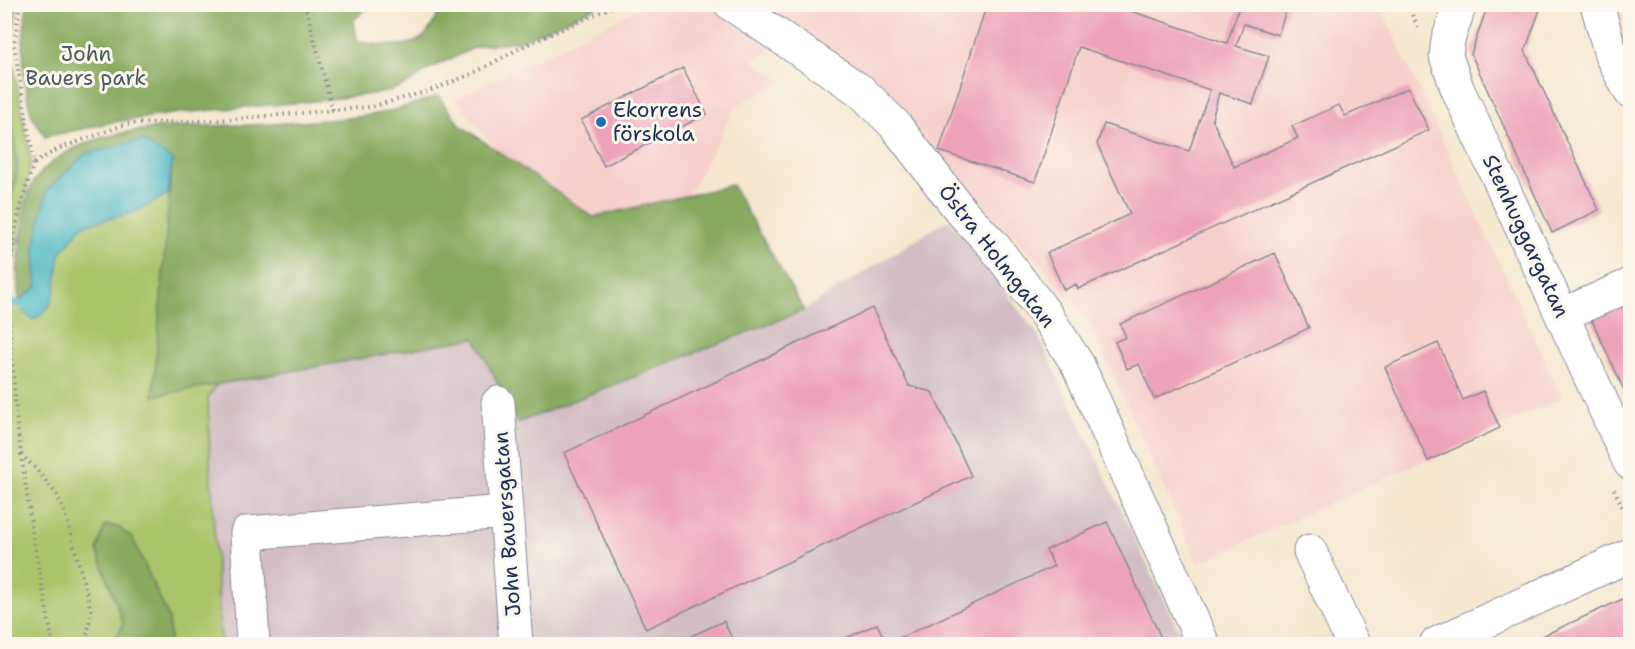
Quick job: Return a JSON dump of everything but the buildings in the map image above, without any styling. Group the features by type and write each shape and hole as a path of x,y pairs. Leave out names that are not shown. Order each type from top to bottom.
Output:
{"street":[{"name":"Östra Holmgatan","path":"730,4 861,91 895,125 961,211 993,245 1044,312 1078,365 1203,645"},
{"name":"Stenhuggargatan","path":"1460,4 1448,40 1446,56 1451,72 1630,463"},
{"path":"1596,4 1611,55 1630,91"},
{"path":"1562,315 1630,285"},
{"name":"John Bauersgatan","path":"498,403 516,645"},
{"path":"253,645 247,533 505,512"},
{"path":"1310,551 1353,645"},
{"path":"1436,645 1630,555"}],"path":[{"path":"20,4 14,45 34,163 21,204 13,241 9,321 21,453 52,645"},
{"path":"305,4 333,111"},
{"path":"34,163 58,149 126,124 222,120 370,107 429,91 472,74 522,47 619,4"},
{"path":"1407,4 1423,38"},
{"path":"21,453 57,495 66,516 91,610 86,645"}],"shaded area":[{"name":"Ekorrens förskola","path":"704,4 772,49 752,61 783,82 737,105 688,195 561,231 456,99 645,5"},
{"path":"750,5 1380,5 1562,398 1198,563 1087,317 1055,284 1044,266 996,220 896,105"},
{"path":"949,219 1038,335 1185,644 160,644 153,396 476,338 518,423 804,310"}],"green space":[{"path":"18,4 10,48 31,160 19,238 5,287 4,5"},
{"name":"John Bauers park","path":"27,5 370,5 354,20 357,41 403,45 412,43 426,34 444,5 600,5 520,41 478,46 431,68 407,84 387,92 316,101 179,113 114,122 45,137 31,113 24,73 23,45"},
{"path":"5,63 18,169 10,206 5,252"},
{"path":"438,96 460,125 593,217 732,185 804,310 517,423 475,338 153,396 172,161 35,244 37,287 19,300 18,262 30,190 35,180 56,159 82,145 112,135 145,130 331,120 376,114"},
{"path":"142,140 172,160 231,365 208,397 221,644 5,644 4,310 37,287 35,244"},
{"path":"105,525 118,527 133,539 169,619 170,644 114,644 123,623 97,550"}],"water":[{"path":"142,140 172,160 168,194 136,212 83,225 60,254 55,291 49,307 34,320 23,312 22,298 37,287 35,244 47,190 85,154"}],"waterway":[{"path":"4,300 23,305"}],"place":[{"name":"Ekorrens förskola","path":"601,122"}]}
